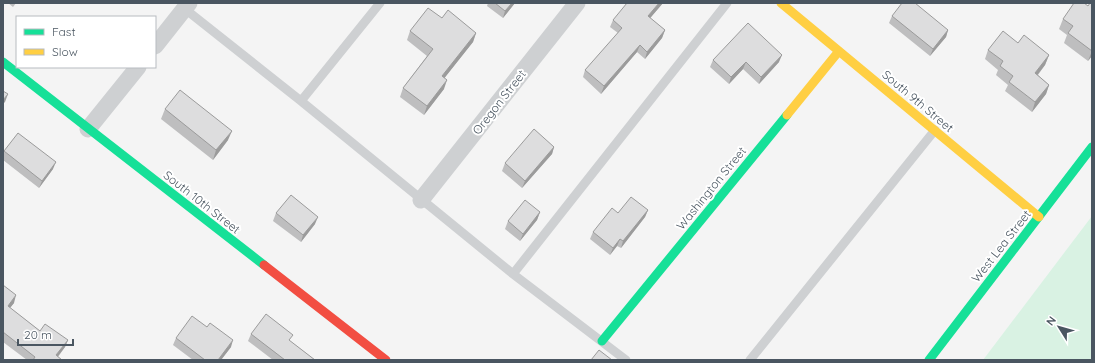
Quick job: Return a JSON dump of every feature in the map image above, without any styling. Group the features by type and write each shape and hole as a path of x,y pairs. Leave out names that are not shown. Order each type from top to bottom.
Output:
{"street":[{"name":"Oregon Street","path":"421,200 577,3"},
{"name":"South 9th Street","path":"781,3 1039,217"},
{"path":"156,45 187,6"},
{"name":"Washington Street","path":"602,341 839,51"},
{"name":"South 10th Street","path":"3,62 386,360"},
{"path":"88,129 137,68"},
{"name":"West Lea Street","path":"929,360 1092,147"}],"lane":[{"path":"301,101 380,3"},
{"path":"513,274 727,3"},
{"path":"187,6 421,200 513,274 626,360"},
{"path":"750,360 935,130"}],"green space":[{"path":"1092,216 1092,360 983,360"}],"building":[{"path":"495,3 512,3 505,11"},
{"path":"627,3 659,3 648,16 665,30 647,52 640,45 604,86 585,70 622,28 613,20"},
{"path":"902,3 915,3 948,30 933,49 892,16"},
{"path":"1074,3 1084,3 1088,6 1092,3 1092,51 1068,33 1073,26 1063,19"},
{"path":"428,8 442,18 448,10 476,33 442,76 447,80 427,106 403,88 433,49 410,31"},
{"path":"748,23 782,55 761,77 746,62 731,77 713,60"},
{"path":"1003,31 1018,43 1024,35 1049,55 1035,73 1049,85 1035,102 1009,82 1013,76 1000,66 1003,61 988,50"},
{"path":"180,90 232,131 216,150 165,109"},
{"path":"3,91 8,94 3,100"},
{"path":"534,129 554,147 525,181 505,163"},
{"path":"18,133 56,162 42,181 4,151"},
{"path":"291,195 318,217 303,235 276,213"},
{"path":"631,197 648,210 623,241 620,239 613,248 593,232 612,208 618,213"},
{"path":"525,200 540,212 523,234 508,221"},
{"path":"3,285 16,295 8,306 40,331 45,324 68,340 56,355 62,360 33,360 35,357 3,332"},
{"path":"266,314 293,335 289,340 315,360 285,360 251,334"},
{"path":"192,316 207,327 210,323 233,340 218,360 205,360 176,338"},
{"path":"599,350 612,360 591,360"}],"traffic: fast":[{"path":"3,62 264,265"},
{"path":"602,341 787,115"},
{"path":"929,360 1092,147"}],"traffic: slow":[{"path":"781,3 1039,217"},
{"path":"787,115 839,51"}],"traffic: jam":[{"path":"264,265 386,360"}]}
